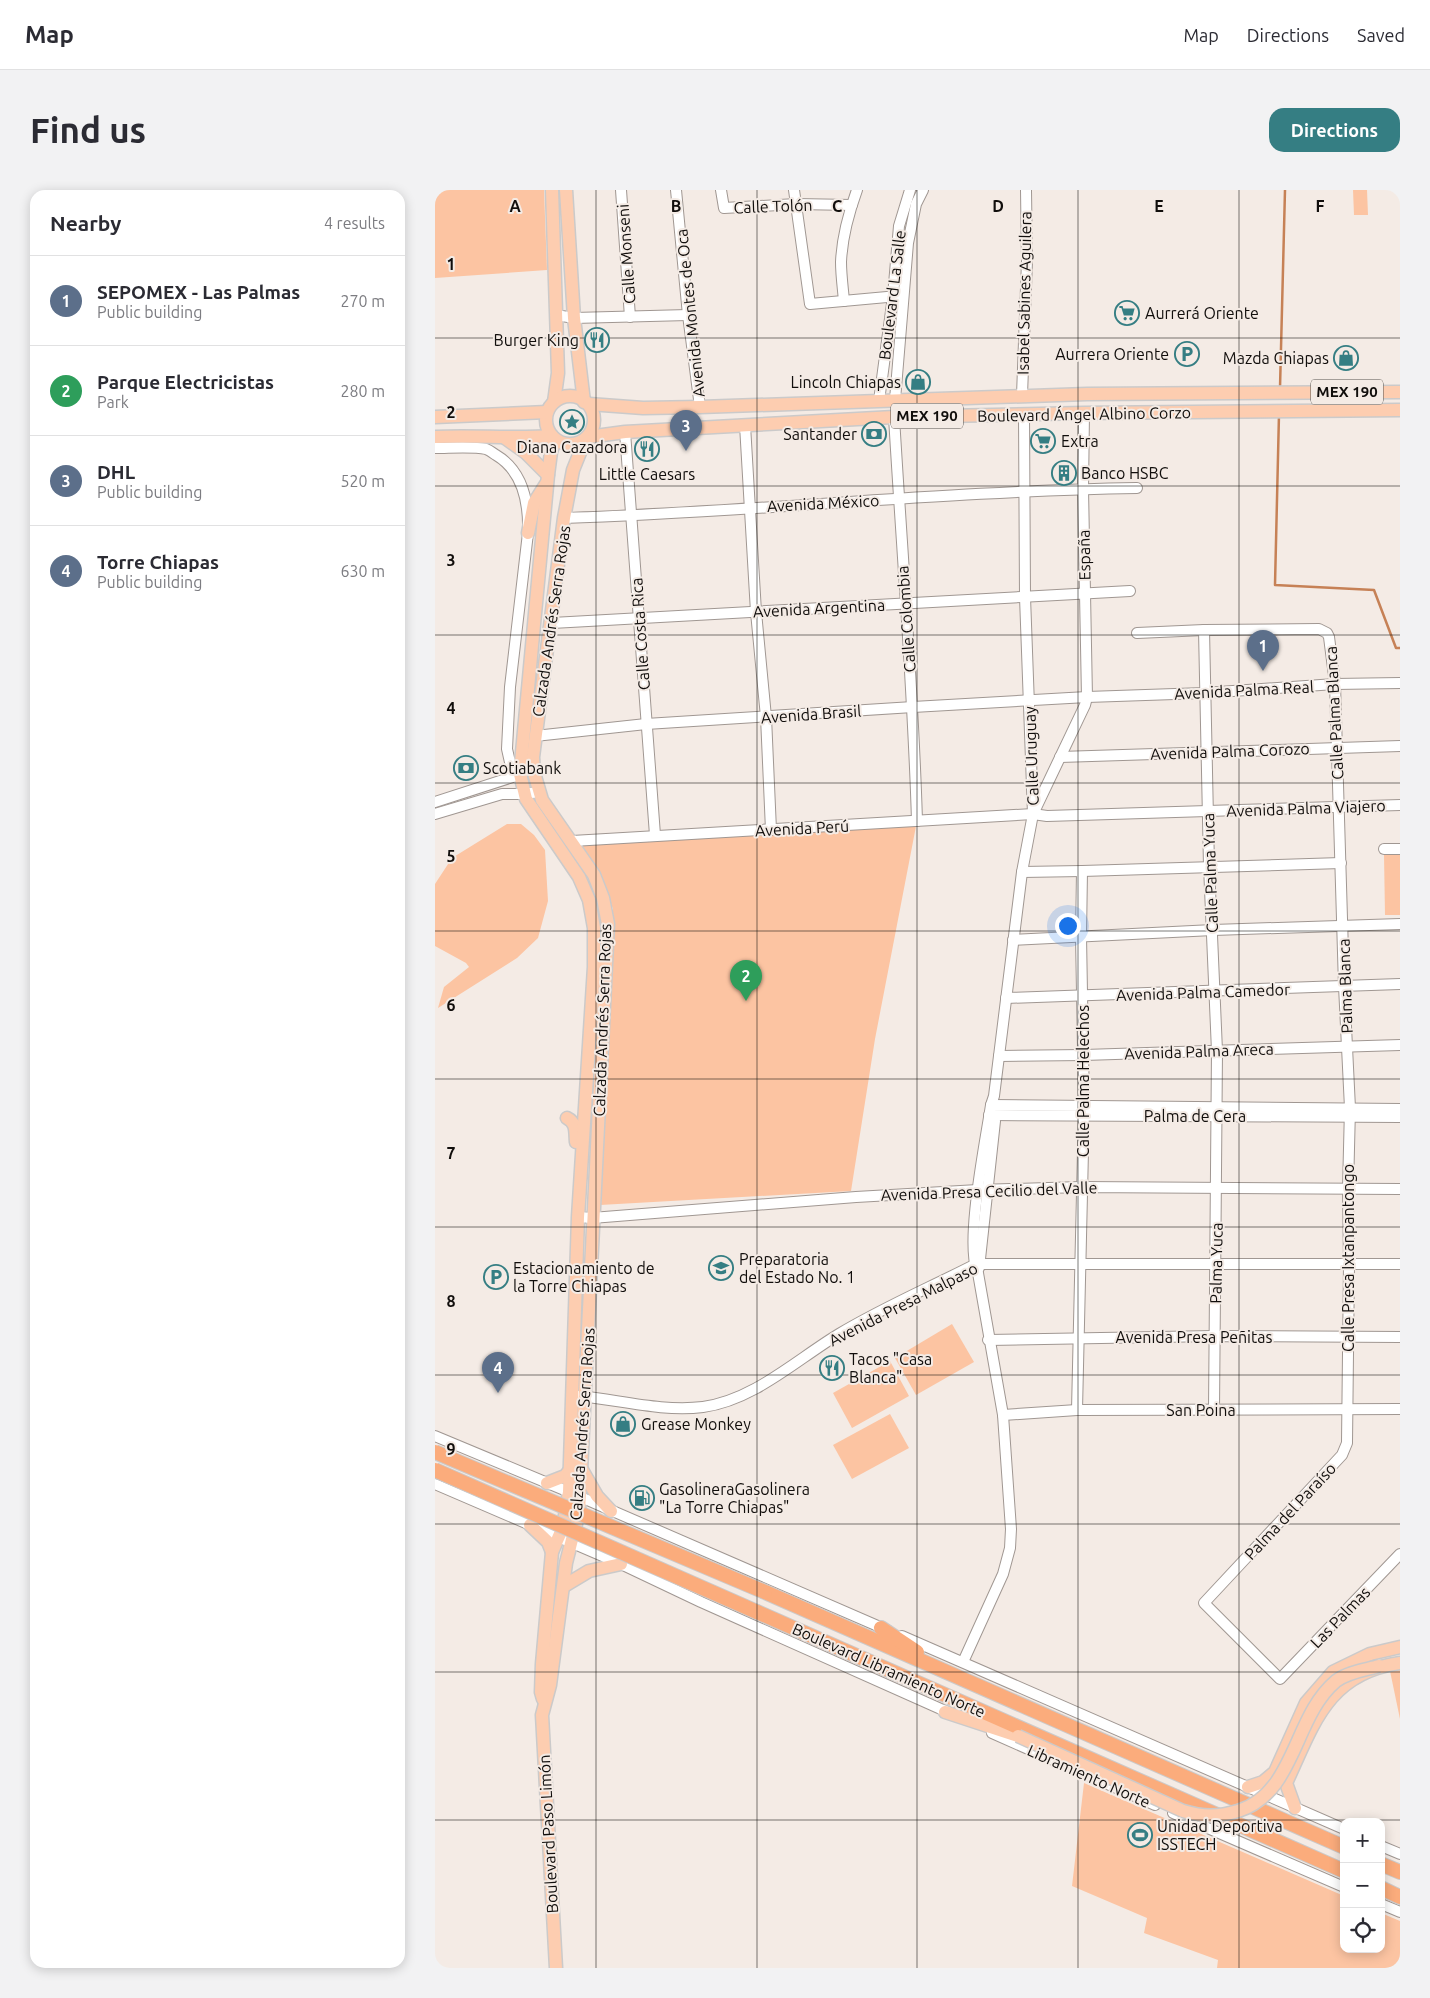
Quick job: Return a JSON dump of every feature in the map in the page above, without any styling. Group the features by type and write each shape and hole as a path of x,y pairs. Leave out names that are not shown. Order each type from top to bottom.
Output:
{"highway":[{"name":"Boulevard Libramiento Norte","path":"435,1452 765,1592 1340,1845"},
{"name":"Boulevard Libramiento Norte","path":"435,1470 1340,1869"},
{"path":"881,1628 944,1671"},
{"path":"1385,1866 1400,1872"},
{"path":"1385,1890 1400,1897"}],"main road":[{"path":"552,190 558,373 547,428 554,438"},
{"path":"566,190 574,318 586,403 594,416 594,425 586,438"},
{"name":"Boulevard Ángel Albino Corzo","path":"586,403 643,408 981,396 1400,392"},
{"name":"MEX 190","path":"435,417 551,407 564,397 575,396 586,403"},
{"path":"971,415 981,396"},
{"path":"963,397 970,406 971,415"},
{"name":"Boulevard Ángel Albino Corzo","path":"586,438 625,432 894,417 1400,410"},
{"path":"435,442 450,440 457,436"},
{"name":"MEX 190","path":"435,437 554,438 567,444 586,438"},
{"path":"505,438 526,453 548,478 534,504 528,533"},
{"name":"Calzada Andrés Serra Rojas","path":"554,438 548,478 520,774 524,794 579,877 589,900 594,928 594,967 578,1217 579,1396"},
{"name":"Calzada Andrés Serra Rojas","path":"567,1535 575,1495 579,1396 593,1218 608,924 603,898 594,875 572,841 557,823 539,792 534,773 535,736 552,623 564,518 573,470 586,438"},
{"path":"530,667 545,668"},
{"path":"567,1118 572,1120 575,1126 576,1146 582,1156"},
{"path":"547,1483 576,1470 611,1511"},
{"path":"531,1525 547,1542 552,1552"},
{"name":"Boulevard Paso Limón","path":"544,1701 541,1692 552,1552 567,1535"},
{"name":"Boulevard Paso Limón","path":"556,1968 542,1715 544,1701 550,1685 564,1586 567,1535"},
{"path":"564,1586 589,1571 621,1564"},
{"path":"1248,1787 1263,1782 1275,1772 1306,1703 1333,1672 1370,1654 1400,1647"},
{"path":"945,1712 1018,1736 1183,1811 1209,1817 1244,1810 1270,1792 1280,1779 1309,1714 1337,1680 1351,1673 1400,1663"},
{"path":"1295,1808 1286,1783 1313,1723 1341,1687 1352,1678 1379,1666"}],"street":[{"name":"Calle Monseni","path":"621,190 630,317"},
{"name":"Avenida Montes de Oca","path":"676,190 688,315 700,407"},
{"name":"Calle Tolón","path":"721,190 724,208 796,204 851,205"},
{"path":"794,190 810,304 898,296"},
{"path":"843,301 841,262 851,205 857,190"},
{"name":"Boulevard La Salle","path":"895,400 899,226 910,190"},
{"name":"Boulevard La Salle","path":"879,401 916,204 923,190"},
{"name":"Isabel Sabines Aguilera","path":"1022,396 1027,261 1027,190"},
{"path":"557,315 574,318 688,315"},
{"name":"España","path":"1084,413 1083,489 1087,697"},
{"name":"Calle Uruguay","path":"963,1662 1003,1574 1010,1548 1011,1528 1003,1415 988,1340 977,1267 983,1190 1013,940 1022,872 1033,814 1025,596 1024,414"},
{"name":"Calle Colombia","path":"894,417 913,707 917,821"},
{"path":"745,425 756,612 766,716 771,830"},
{"name":"Calle Costa Rica","path":"625,432 655,835"},
{"path":"435,448 487,449 514,470 526,500 529,514 528,533 512,666 507,749 512,771 520,774"},
{"name":"Avenida México","path":"564,518 631,516 751,507 1024,492 1137,488"},
{"name":"Avenida Argentina","path":"552,623 1130,591"},
{"name":"Calle Palma Blanca","path":"1204,630 1319,629 1327,633 1335,684 1341,863"},
{"path":"1137,633 1204,630"},
{"name":"Calle Palma Yuca","path":"1204,630 1205,752 1213,930 1217,1111"},
{"path":"512,666 530,667"},
{"name":"Avenida Palma Real","path":"1087,697 1204,693 1335,684 1400,682"},
{"path":"1033,814 1085,705 1087,697"},
{"name":"Avenida Brasil","path":"535,736 646,724 1087,697"},
{"name":"Avenida Palma Corozo","path":"1060,757 1400,746"},
{"path":"435,802 520,774 534,773"},
{"path":"435,814 502,794 539,792"},
{"name":"Avenida Palma Viajero","path":"1033,814 1047,816 1400,805"},
{"name":"Avenida Perú","path":"572,841 1033,814"},
{"path":"1384,849 1400,849"},
{"path":"1022,872 1341,863"},
{"name":"Palma Blanca","path":"1341,863 1350,1112"},
{"name":"Calle Palma Helechos","path":"1077,1410 1084,1111 1081,936 1082,871"},
{"path":"1013,940 1213,930 1400,924"},
{"name":"Avenida Palma Camedor","path":"1006,998 1400,984"},
{"name":"Avenida Palma Areca","path":"999,1056 1084,1055 1400,1044"},
{"name":"Palma de Cera","path":"994,1107 1084,1111 1350,1112 1400,1108"},
{"name":"Palma Yuca","path":"1214,1410 1217,1111"},
{"name":"Palma de Cera","path":"1350,1112 1400,1117"},
{"name":"Calle Presa Ixtanpantongo","path":"1349,1408 1347,1189 1350,1112"},
{"name":"Avenida Presa Cecilio del Valle","path":"578,1217 593,1218 856,1197 1081,1186 1400,1189"},
{"name":"Avenida Presa Malpaso","path":"579,1396 670,1408 689,1408 722,1403 760,1386 840,1334 977,1267 1081,1263 1349,1266 1400,1264"},
{"name":"Avenida Presa Peñitas","path":"988,1340 1215,1336 1400,1338"},
{"name":"Palma del Paraíso","path":"1280,1679 1204,1603 1342,1455 1347,1443 1349,1408"},
{"name":"San Poina","path":"1003,1415 1077,1410 1400,1409"},
{"path":"435,1436 963,1662 1340,1828"},
{"name":"Libramiento Norte","path":"435,1484 531,1525 567,1535 621,1564 710,1606 1340,1886"},
{"name":"Las Palmas","path":"1280,1679 1400,1554"},
{"path":"1385,1848 1400,1854"},
{"path":"1385,1906 1400,1912"}],"shaded area":[{"path":"435,190 544,190 547,270 435,278"},
{"path":"1353,190 1367,190 1368,215 1354,215"},
{"path":"917,821 875,1039 851,1191 600,1205 613,909 599,873 581,844"},
{"path":"507,824 521,824 534,835 545,850 548,901 538,938 517,958 438,1008 444,987 469,967 466,963 435,946 435,884 452,858"},
{"path":"1400,854 1400,915 1385,915 1384,855"},
{"path":"952,1324 974,1362 916,1395 895,1358"},
{"path":"890,1361 909,1396 852,1428 833,1393"},
{"path":"890,1414 909,1448 852,1479 833,1445"},
{"path":"1400,1670 1400,1719 1390,1671"},
{"name":"Unidad Deportiva ISSTECH","path":"1084,1783 1340,1894 1340,1953 1385,1953 1385,1915 1400,1921 1400,1968 1217,1968 1218,1960 1144,1933 1147,1918 1072,1886"}],"waterway":[{"path":"1280,388 1285,190"},
{"path":"1279,414 1275,585 1374,590 1396,648 1400,648"}],"place":[{"name":"Aurrerá Oriente","path":"1127,313"},
{"name":"Burger King","path":"597,340"},
{"name":"Aurrera Oriente","path":"1187,354"},
{"name":"Mazda Chiapas","path":"1346,358"},
{"name":"Lincoln Chiapas","path":"918,382"},
{"name":"Diana Cazadora","path":"572,422"},
{"name":"Santander","path":"874,434"},
{"name":"Extra","path":"1043,441"},
{"name":"Little Caesars","path":"647,449"},
{"name":"DHL","path":"686,451"},
{"name":"Banco HSBC","path":"1064,473"},
{"name":"SEPOMEX - Las Palmas","path":"1263,671"},
{"name":"Scotiabank","path":"466,768"},
{"name":"Parque Electricistas","path":"746,1001"},
{"name":"Preparatoria del Estado No. 1","path":"721,1268"},
{"name":"Estacionamiento de la Torre Chiapas","path":"496,1277"},
{"name":"Tacos \"Casa Blanca\"","path":"832,1368"},
{"name":"Torre Chiapas","path":"498,1393"},
{"name":"Grease Monkey","path":"623,1424"},
{"name":"GasolineraGasolinera \"La Torre Chiapas\"","path":"642,1498"},
{"name":"Unidad Deportiva ISSTECH","path":"1140,1835"}]}
